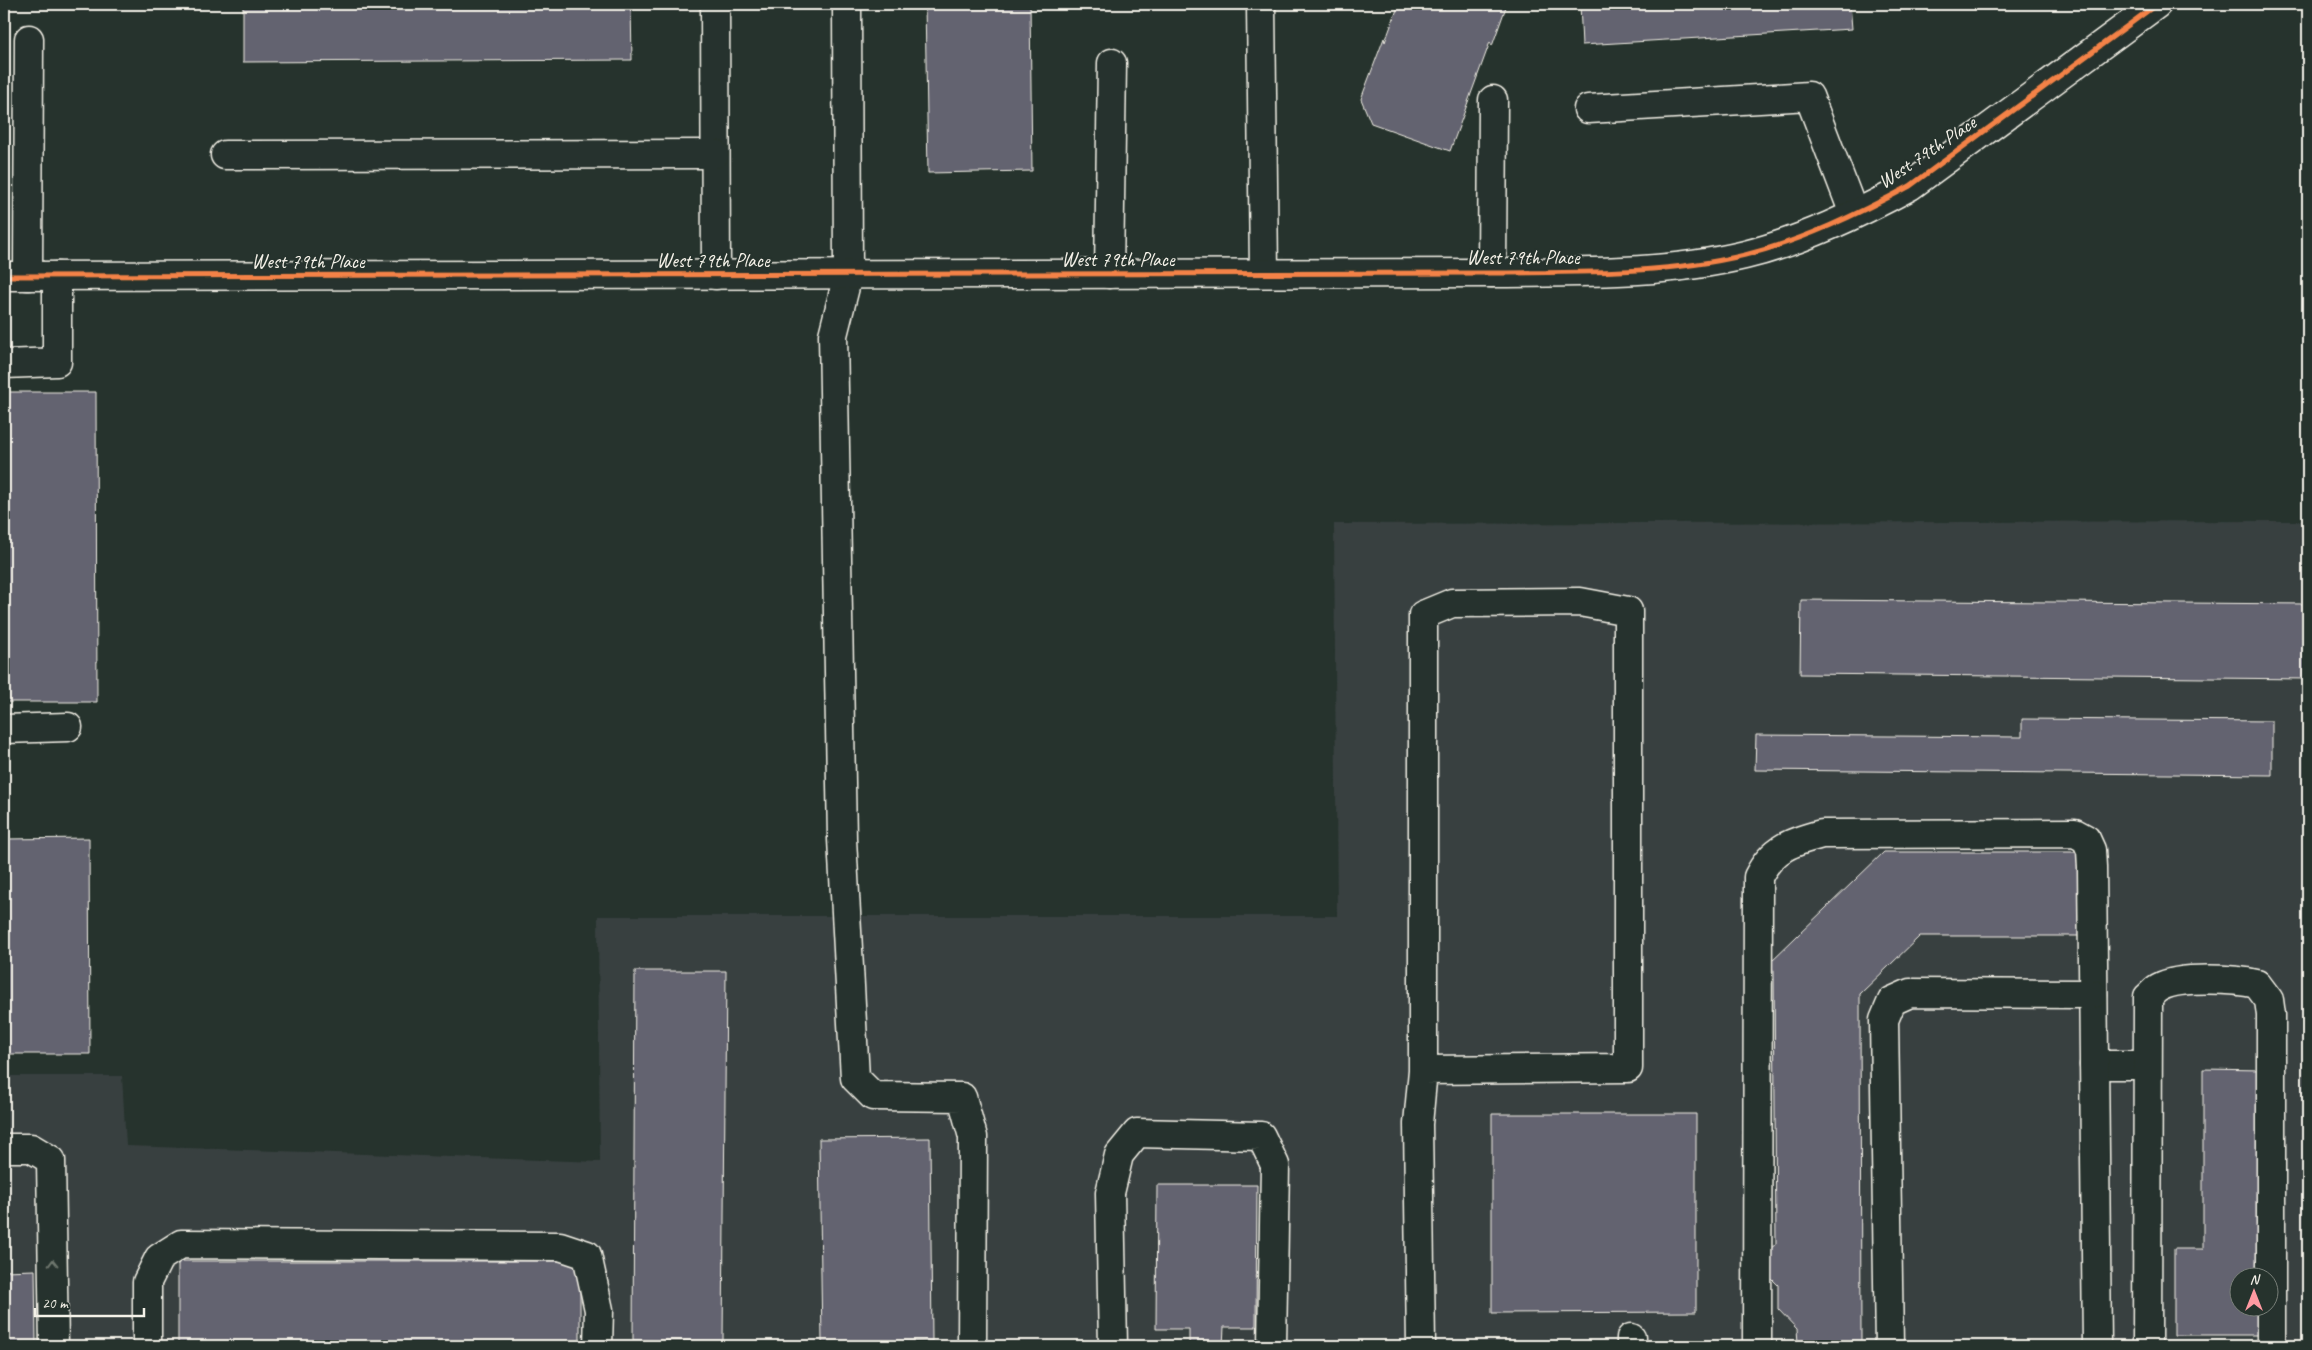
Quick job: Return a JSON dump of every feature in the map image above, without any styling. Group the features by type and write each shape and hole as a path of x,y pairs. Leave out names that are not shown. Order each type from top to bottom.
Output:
{"street":[{"path":"715,4 716,275"},
{"path":"847,4 848,275 833,335 842,839 855,1078 873,1096 962,1097 973,1137 972,1346"},
{"path":"1261,4 1264,273"},
{"name":"West 79th Place","path":"16,276 1492,273 1630,271 1708,262 1746,255 1785,242 1854,214 1910,186 2157,4"},
{"path":"16,276 29,39"},
{"path":"1110,274 1112,63"},
{"path":"1588,109 1809,96 1854,214"},
{"path":"1492,273 1493,100"},
{"path":"226,155 715,154"},
{"path":"4,364 57,362 57,276"},
{"path":"1421,1346 1418,1124 1423,1070 1423,615 1452,604 1580,602 1628,611 1628,1068 1423,1070"},
{"path":"4,729 68,727"},
{"path":"1757,1346 1758,877 1765,863 1776,852 1792,842 1822,834 2075,833 2086,839 2091,850 2097,1346"},
{"path":"2146,1346 2148,997 2158,987 2173,982 2239,980 2257,984 2269,1000 2271,1015 2271,1346"},
{"path":"1889,1346 1884,1020 1892,1001 1910,993 2094,994"},
{"path":"2094,1065 2147,1065"},
{"path":"1113,1346 1110,1193 1119,1154 1137,1133 1262,1136 1275,1165 1272,1346"},
{"path":"4,1148 31,1148 51,1160 54,1346"},
{"path":"147,1346 147,1282 159,1258 181,1244 560,1246 587,1255 599,1310 598,1346"}],"shaded area":[{"path":"2308,521 2308,1346 4,1346 4,1076 122,1076 126,1146 600,1162 598,916 1337,916 1334,524"}],"building":[{"path":"243,4 631,4 632,60 243,62"},
{"path":"925,4 1030,4 1032,171 928,173"},
{"path":"1399,4 1507,4 1492,46 1490,42 1450,151 1371,123 1361,99"},
{"path":"1580,4 1850,4 1852,29 1582,45"},
{"path":"4,392 96,392 97,702 4,702"},
{"path":"1801,600 2308,604 2308,679 1800,674"},
{"path":"2022,719 2272,721 2272,775 1755,770 1756,735 2022,737"},
{"path":"89,838 90,1054 5,1054 5,839"},
{"path":"1884,852 2082,852 2082,936 1920,936 1860,994 1861,1346 1833,1346 1833,1343 1798,1343 1797,1329 1778,1309 1778,1285 1770,1277 1770,1249 1776,1244 1774,971 1768,964"},
{"path":"635,971 726,971 723,1341 633,1340"},
{"path":"2203,1069 2262,1070 2261,1268 2230,1268 2230,1318 2261,1318 2261,1335 2174,1335 2174,1249 2203,1249"},
{"path":"1492,1114 1696,1114 1696,1312 1492,1313"},
{"path":"930,1138 932,1341 822,1343 819,1139"},
{"path":"1157,1185 1257,1185 1256,1327 1224,1327 1223,1346 1189,1346 1189,1329 1156,1329"},
{"path":"178,1261 580,1261 580,1346 178,1346"},
{"path":"35,1270 36,1346 4,1346 4,1271"}],"cycle path":[{"path":"4,276 1492,273 1619,271 1682,266 1745,255 1788,242 1870,207 1910,186 2157,4"}]}
